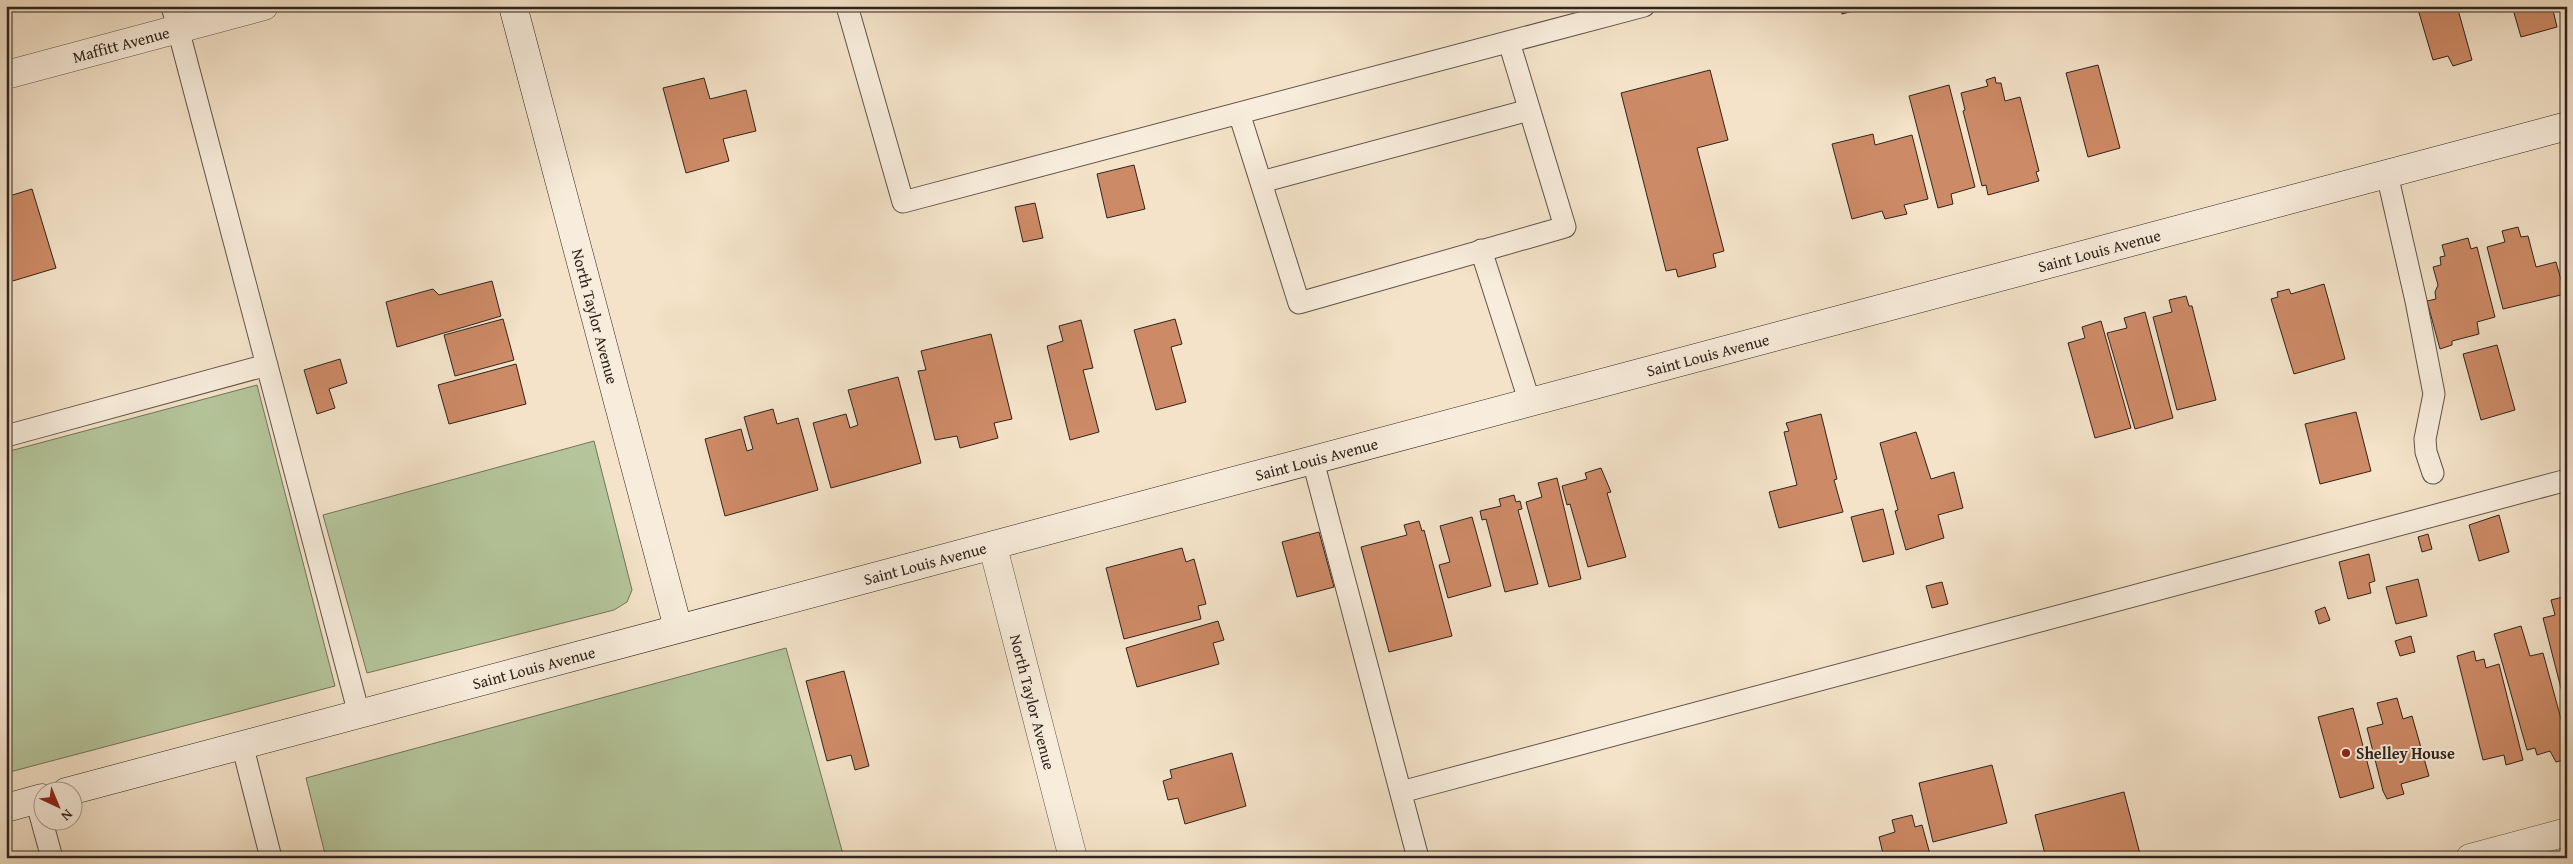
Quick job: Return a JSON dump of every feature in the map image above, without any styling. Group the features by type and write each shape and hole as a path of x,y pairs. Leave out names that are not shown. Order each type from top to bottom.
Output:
{"street":[{"name":"Maffitt Avenue","path":"6,75 175,18 264,6"},
{"name":"North Taylor Avenue","path":"513,6 678,628"},
{"name":"Saint Louis Avenue","path":"82,788 678,628 993,547 2567,126"},
{"name":"North Taylor Avenue","path":"993,547 1073,858"},
{"path":"6,808 32,801"},
{"path":"2470,858 2567,832"}],"lane":[{"path":"847,6 903,202 1644,6"},
{"path":"175,18 359,714"},
{"path":"1240,113 1299,303 1565,227 1509,42"},
{"path":"1261,182 1529,110"},
{"path":"2387,174 2416,301 2434,394 2425,439 2426,452 2433,473"},
{"path":"1481,250 1530,403"},
{"path":"6,436 267,365"},
{"path":"1313,461 1418,858"},
{"path":"1401,792 2567,480"},
{"path":"242,744 270,858"},
{"path":"46,832 52,858"}],"green space":[{"path":"257,385 335,686 6,773 6,452"},
{"path":"594,441 632,590 627,602 614,610 367,673 323,515"},
{"path":"786,648 844,858 326,858 306,778"}],"building":[{"path":"1840,6 1872,6 1842,14"},
{"path":"2417,6 2457,6 2472,60 2453,66 2448,56 2433,60"},
{"path":"2512,6 2552,6 2557,27 2521,37"},
{"path":"2098,65 2120,148 2088,157 2066,73"},
{"path":"1710,70 1728,140 1697,148 1724,251 1713,254 1716,267 1678,277 1676,269 1666,271 1621,93"},
{"path":"1995,77 1996,83 2001,83 2005,101 2020,97 2039,171 2036,172 2039,181 1988,195 1986,185 1982,186 1963,111 1965,110 1961,93 1988,86 1986,80"},
{"path":"704,78 710,99 746,90 756,131 723,139 729,161 686,173 663,88"},
{"path":"1949,85 1975,187 1951,194 1953,204 1938,208 1909,96"},
{"path":"1873,134 1875,145 1912,135 1928,199 1904,205 1907,214 1885,219 1882,211 1852,219 1832,144"},
{"path":"1134,165 1145,209 1107,218 1097,174"},
{"path":"32,189 56,268 6,283 6,197"},
{"path":"1035,203 1043,238 1023,242 1015,207"},
{"path":"2518,227 2521,237 2528,236 2536,267 2556,262 2565,294 2503,309 2487,247 2505,242 2502,231"},
{"path":"2468,238 2471,249 2477,247 2495,317 2477,322 2479,334 2452,341 2452,345 2440,349 2427,301 2436,299 2435,292 2438,285 2433,267 2441,265 2440,257 2445,256 2442,245"},
{"path":"492,281 501,316 397,347 386,302 433,289 439,295"},
{"path":"2324,284 2345,359 2294,374 2271,299 2278,297 2277,292 2289,289 2291,294"},
{"path":"2186,296 2189,306 2192,306 2216,400 2177,410 2153,317 2172,312 2169,300"},
{"path":"2145,312 2173,418 2135,429 2107,333 2127,328 2124,318"},
{"path":"503,319 514,360 455,376 444,335"},
{"path":"1175,319 1182,344 1171,347 1186,402 1156,410 1134,330"},
{"path":"1081,320 1093,368 1083,370 1099,432 1070,440 1047,346 1063,341 1059,326"},
{"path":"2101,321 2131,428 2095,438 2068,343 2085,338 2082,327"},
{"path":"991,334 1012,419 994,423 998,438 960,448 957,436 935,440 918,371 926,370 921,351"},
{"path":"2497,345 2515,410 2481,420 2463,354"},
{"path":"340,359 347,383 329,389 335,408 317,414 304,370"},
{"path":"516,364 526,404 449,424 438,385"},
{"path":"898,377 921,463 831,488 813,423 846,414 850,428 858,425 848,390"},
{"path":"773,409 777,424 798,418 818,490 725,516 705,439 741,429 747,451 753,449 744,417"},
{"path":"2356,412 2371,471 2320,484 2305,424"},
{"path":"1821,414 1837,479 1834,480 1843,512 1779,528 1769,492 1797,485 1784,432 1789,431 1786,423"},
{"path":"1916,432 1931,479 1954,472 1963,508 1938,515 1944,538 1906,550 1895,511 1898,510 1880,443"},
{"path":"1601,468 1611,492 1607,493 1626,557 1588,567 1570,504 1567,505 1562,486 1587,479 1585,473"},
{"path":"1557,478 1581,579 1549,587 1526,502 1542,497 1538,483"},
{"path":"1514,495 1516,502 1520,501 1522,509 1518,510 1538,584 1505,592 1486,519 1482,520 1480,511 1501,506 1499,499"},
{"path":"1883,509 1894,554 1863,562 1851,517"},
{"path":"2499,515 2509,552 2479,561 2469,525"},
{"path":"1472,517 1491,586 1448,598 1439,565 1450,562 1440,526"},
{"path":"1419,521 1422,531 1424,530 1452,636 1389,652 1361,547 1407,535 1404,525"},
{"path":"1319,532 1334,587 1297,597 1282,542"},
{"path":"2428,534 2432,549 2422,552 2418,537"},
{"path":"1182,548 1186,562 1194,559 1206,604 1198,606 1201,619 1124,639 1106,568"},
{"path":"2369,554 2375,581 2369,583 2371,593 2348,599 2339,562"},
{"path":"2418,579 2427,616 2396,624 2386,587"},
{"path":"1942,582 1948,604 1932,608 1926,586"},
{"path":"2567,596 2567,703 2565,704 2543,618 2555,615 2551,600"},
{"path":"2325,607 2330,620 2319,624 2315,611"},
{"path":"1218,621 1224,640 1213,643 1219,664 1137,687 1126,648"},
{"path":"2521,626 2530,656 2543,653 2567,741 2567,759 2556,762 2550,751 2537,755 2535,748 2527,750 2494,634"},
{"path":"2411,636 2415,652 2400,656 2395,641"},
{"path":"2474,651 2476,661 2484,659 2486,668 2499,664 2523,760 2506,765 2504,755 2483,760 2457,656"},
{"path":"844,671 869,766 855,770 851,755 827,761 806,681"},
{"path":"2397,698 2403,719 2412,716 2429,776 2401,784 2404,794 2387,799 2383,791 2367,728 2383,724 2377,703"},
{"name":"Shelley House","path":"2353,708 2374,788 2340,798 2318,717"},
{"path":"1232,753 1246,806 1185,824 1178,798 1168,800 1163,781 1172,778 1170,770"},
{"path":"1992,765 2007,823 1933,842 1919,783"},
{"path":"2124,792 2140,854 2126,858 2046,858 2035,815"},
{"path":"1912,815 1915,827 1922,825 1931,858 1884,858 1879,837 1895,832 1892,820"}],"place":[{"name":"Shelley House","path":"2346,753"}]}
